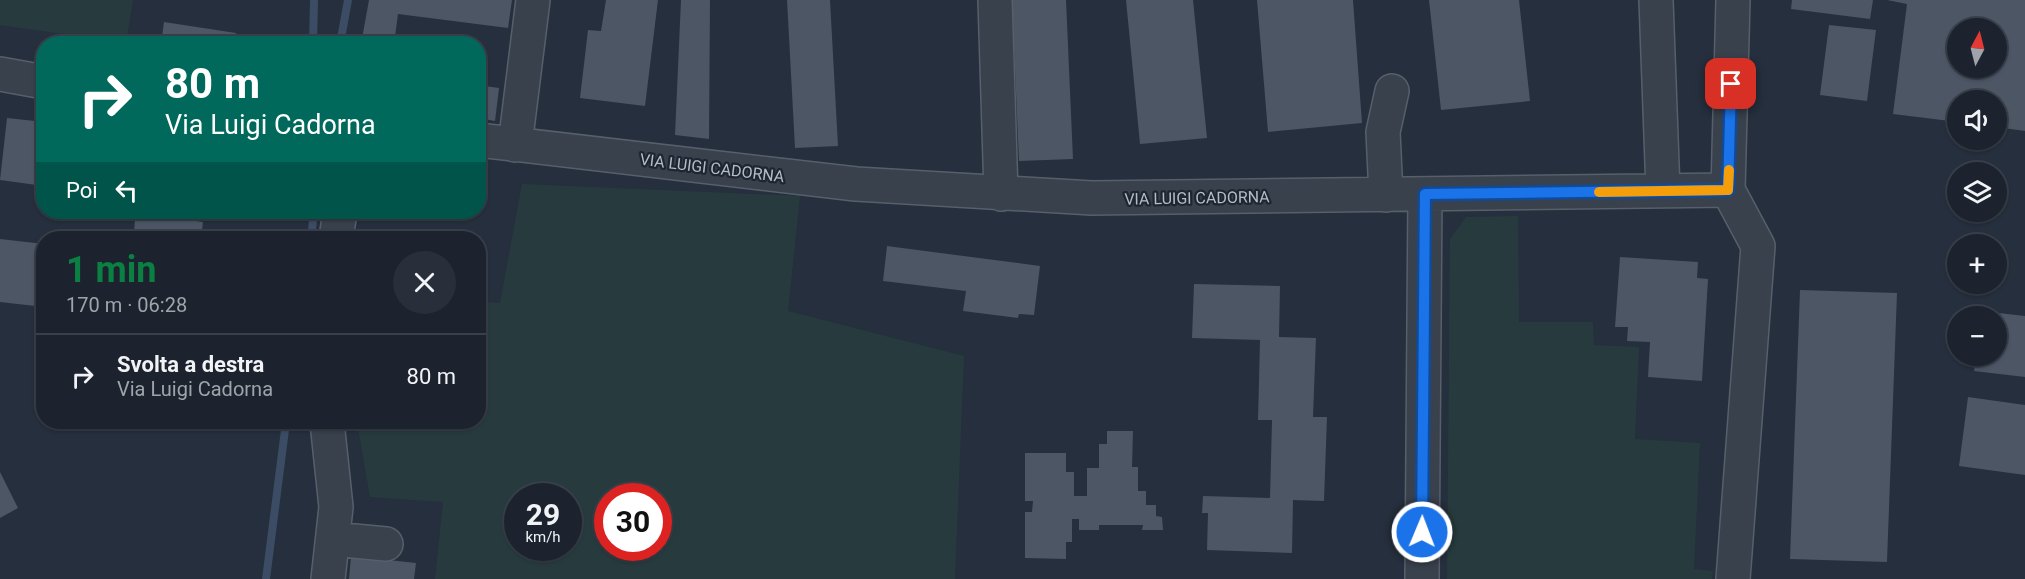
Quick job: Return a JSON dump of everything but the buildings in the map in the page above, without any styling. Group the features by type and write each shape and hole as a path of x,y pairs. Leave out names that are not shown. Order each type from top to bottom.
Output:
{"street":[{"path":"515,145 533,0"},
{"path":"994,0 1001,194"},
{"path":"1656,0 1663,191"},
{"path":"1733,0 1728,190 1758,246 1733,579"},
{"path":"0,74 36,81"},
{"path":"1386,195 1383,132 1392,91"},
{"name":"VIA LUIGI CADORNA","path":"486,141 856,184 1001,194 1126,199 1728,190"},
{"path":"1422,579 1425,194"},
{"path":"328,429 336,507 328,579"},
{"path":"333,539 386,544"}],"green space":[{"path":"0,0 133,0 127,36 77,36 0,25"},
{"path":"522,184 800,196 788,311 964,356 955,579 435,579 443,502 370,497 358,429 486,429 486,302 500,303"},
{"path":"1518,216 1519,322 1593,322 1594,345 1639,347 1635,439 1700,443 1694,569 1713,571 1712,579 1447,579 1450,239 1466,217"}],"waterway":[{"path":"313,36 314,0"},
{"path":"341,36 348,0"},
{"path":"312,231 313,219"},
{"path":"266,579 285,429"}],"slow traffic":[{"path":"1599,192 1728,190 1729,170"}],"route":[{"path":"1422,532 1425,194 1728,190 1731,84"}]}
